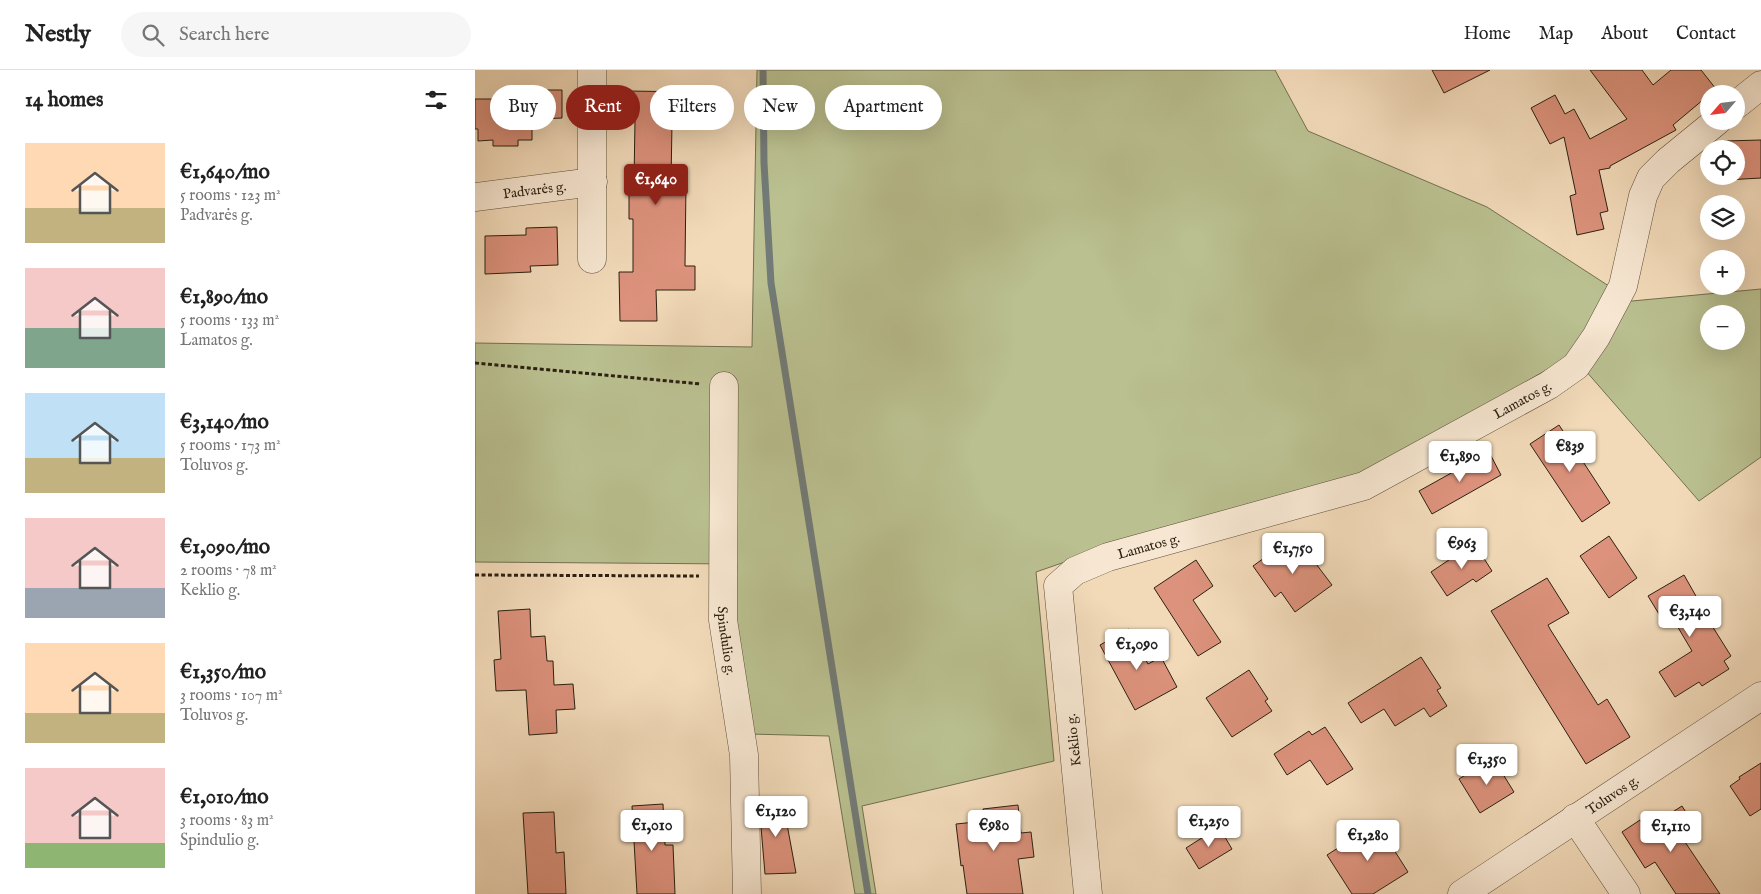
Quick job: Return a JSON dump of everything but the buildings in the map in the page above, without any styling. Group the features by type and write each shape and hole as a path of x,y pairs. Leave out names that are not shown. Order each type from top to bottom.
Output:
{"street":[{"path":"592,70 592,259"},
{"path":"1745,98 1761,85"},
{"name":"Lamatos g.","path":"1058,586 1075,571 1108,557 1365,486 1549,385 1576,366 1596,337 1623,286 1643,196 1651,178 1668,161 1706,130"},
{"name":"Padvarės g.","path":"475,197 593,182"},
{"name":"Spindulio g.","path":"724,386 723,620 744,756 747,894"},
{"name":"Keklio g.","path":"1058,586 1088,894"},
{"name":"Toluvos g.","path":"1462,894 1761,696"},
{"path":"1575,818 1626,894"}],"path":[{"path":"475,363 724,386"},
{"path":"475,575 723,576"}],"green space":[{"path":"757,70 1275,70 1308,131 1487,207 1632,301 1700,295 1745,295 1745,290 1761,289 1761,457 1699,501 1572,355 1364,476 1108,547 1036,572 1054,761 862,806 876,894 855,894 829,736 749,734 734,622 737,564 475,562 475,343 752,347 756,130 815,130 815,85 757,85"}],"waterway":[{"path":"763,70 764,163 771,283 868,894"}]}
